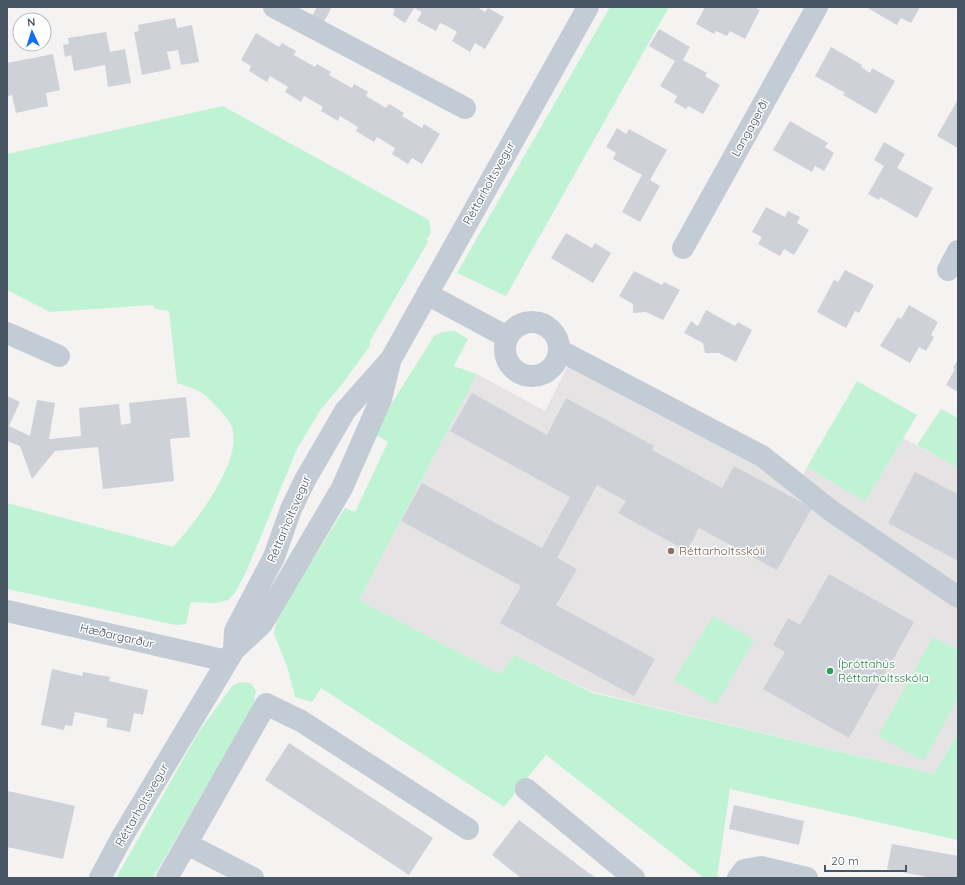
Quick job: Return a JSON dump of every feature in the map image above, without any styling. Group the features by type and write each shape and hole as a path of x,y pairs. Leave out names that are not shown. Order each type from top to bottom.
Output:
{"street":[{"path":"274,7 465,108"},
{"name":"Réttarholtsvegur","path":"230,656 235,631 274,557 292,509 305,480 346,411 391,358 588,7"},
{"name":"Langagerði","path":"683,248 817,7"},
{"path":"427,294 507,337"},
{"path":"529,322 538,323 547,327 553,333 559,350 557,359 546,372 538,376 525,376 513,370 508,363 504,345 507,337 520,324 529,322"},
{"path":"7,333 59,356"},
{"path":"559,350 762,456 834,513 958,597"},
{"name":"Réttarholtsvegur","path":"100,878 122,837 230,656 262,624 342,488 381,399 391,358"},
{"name":"Hæðargarður","path":"7,611 230,656"},
{"path":"168,878 266,704 301,721 468,829"},
{"path":"526,789 634,878"},
{"path":"187,844 253,878"},
{"path":"738,878 744,870 761,867 807,878"}],"shaded area":[{"name":"Réttarholtsskóli","path":"570,361 799,482 807,467 865,502 903,438 958,468 958,733 934,774 593,692 515,655 500,674 359,600 477,374 545,411"}],"green space":[{"path":"610,7 669,7 506,296 457,273"},
{"path":"223,106 429,220 431,233 427,239 428,242 370,341 370,346 340,387 321,409 297,449 246,572 235,593 228,600 216,603 191,602 186,624 176,625 7,589 7,503 173,547 193,523 215,491 231,457 234,442 230,424 214,404 199,391 177,383 169,311 155,309 153,305 50,312 7,290 7,154"},
{"path":"455,331 468,339 454,366 477,374 359,600 500,674 515,655 593,693 934,774 958,733 958,840 730,789 717,878 704,878 546,755 504,807 321,688 312,702 295,697 287,666 274,634 277,617 345,508 355,512 388,442 373,433 434,336 443,332"},
{"path":"857,381 917,415 865,502 807,467"},
{"path":"941,409 958,418 958,468 917,445"},
{"path":"713,616 754,640 716,705 674,680"},
{"path":"933,637 958,650 958,698 924,761 878,736"},
{"path":"240,682 251,683 256,691 253,707 153,878 116,878 198,733 232,686"}],"building":[{"path":"317,7 328,7 331,9 321,27 310,20"},
{"path":"391,7 477,7 485,12 488,8 504,17 485,49 475,43 470,52 452,41 457,32 449,27 440,23 436,31 417,21 422,12 414,8 405,23 393,15 395,10"},
{"path":"705,7 754,7 760,10 745,39 730,31 727,36 716,31 714,34 696,24"},
{"path":"866,7 920,7 911,23 901,18 897,25"},
{"path":"175,18 177,28 192,25 199,62 181,65 178,50 167,52 171,69 142,75 134,32 139,31 138,25"},
{"path":"659,29 690,47 683,60 707,73 705,76 720,85 703,114 688,106 686,109 674,102 677,96 660,86 675,61 649,46"},
{"path":"106,32 110,52 125,49 131,83 108,87 105,65 74,71 71,55 65,57 63,45 69,44 68,38"},
{"path":"256,33 279,47 282,43 296,51 294,55 315,67 317,64 331,72 329,75 352,88 354,84 368,92 366,96 386,108 389,104 404,113 402,116 422,128 424,124 440,134 422,164 412,158 408,164 392,154 395,148 377,137 374,142 356,131 358,127 340,116 338,121 321,111 323,107 304,96 301,102 285,92 288,87 270,76 267,82 249,71 251,66 241,60"},
{"path":"831,47 862,65 861,67 870,73 872,68 895,81 876,114 843,95 845,93 815,76"},
{"path":"53,54 60,90 46,93 48,106 16,113 12,95 7,96 7,63"},
{"path":"958,99 958,148 937,136"},
{"path":"790,121 828,143 825,147 834,153 824,171 815,166 812,172 773,150"},
{"path":"617,128 626,134 629,129 667,150 650,180 660,186 640,222 622,212 642,175 613,159 616,153 606,147"},
{"path":"884,142 905,154 897,168 933,188 917,218 880,197 879,200 868,194 884,166 874,160"},
{"path":"766,207 785,217 788,211 800,217 797,223 809,230 794,255 784,249 780,256 758,244 762,237 752,232"},
{"path":"566,233 592,248 595,243 611,253 593,283 551,258"},
{"path":"845,270 874,285 859,313 855,311 846,328 817,312 834,280 838,282"},
{"path":"634,271 662,285 664,282 680,290 663,320 646,312 633,313 633,304 619,296"},
{"path":"909,305 938,322 931,335 934,337 926,351 919,347 910,363 880,346 898,317 901,319"},
{"path":"706,310 735,326 738,322 752,330 736,362 719,353 705,353 703,343 684,333 691,321 698,326"},
{"path":"958,359 958,392 946,385 955,369 953,368"},
{"name":"Réttarholtsskóli","path":"472,393 547,435 566,398 654,446 652,450 722,488 734,466 812,508 777,570 699,528 687,551 618,513 626,501 597,485 557,558 577,569 556,605 655,659 634,696 500,623 521,586 401,521 422,483 542,548 570,497 450,431"},
{"path":"7,396 20,402 9,426 30,436 37,400 55,403 49,439 81,436 79,408 119,404 121,425 131,423 129,403 186,397 190,437 170,439 174,481 103,489 98,447 55,451 32,479 20,446 7,441"},
{"path":"915,472 958,494 958,561 888,523"},
{"name":"Íþróttahús Réttarholtsskóla","path":"829,574 914,622 849,738 763,689 785,652 773,645 788,618 800,625"},
{"path":"52,669 82,676 83,672 110,677 109,681 148,690 143,715 134,713 130,732 106,727 108,719 75,712 72,726 65,725 64,730 41,725"},
{"path":"289,743 433,838 409,875 265,780"},
{"path":"8,791 75,806 63,859 7,847"},
{"path":"734,805 804,821 799,845 729,829"},
{"path":"519,820 596,878 521,878 492,855"},
{"path":"892,844 958,856 958,878 932,878 887,869"}],"place":[{"name":"Réttarholtsskóli","path":"671,551"},
{"name":"Íþróttahús Réttarholtsskóla","path":"830,671"}]}
